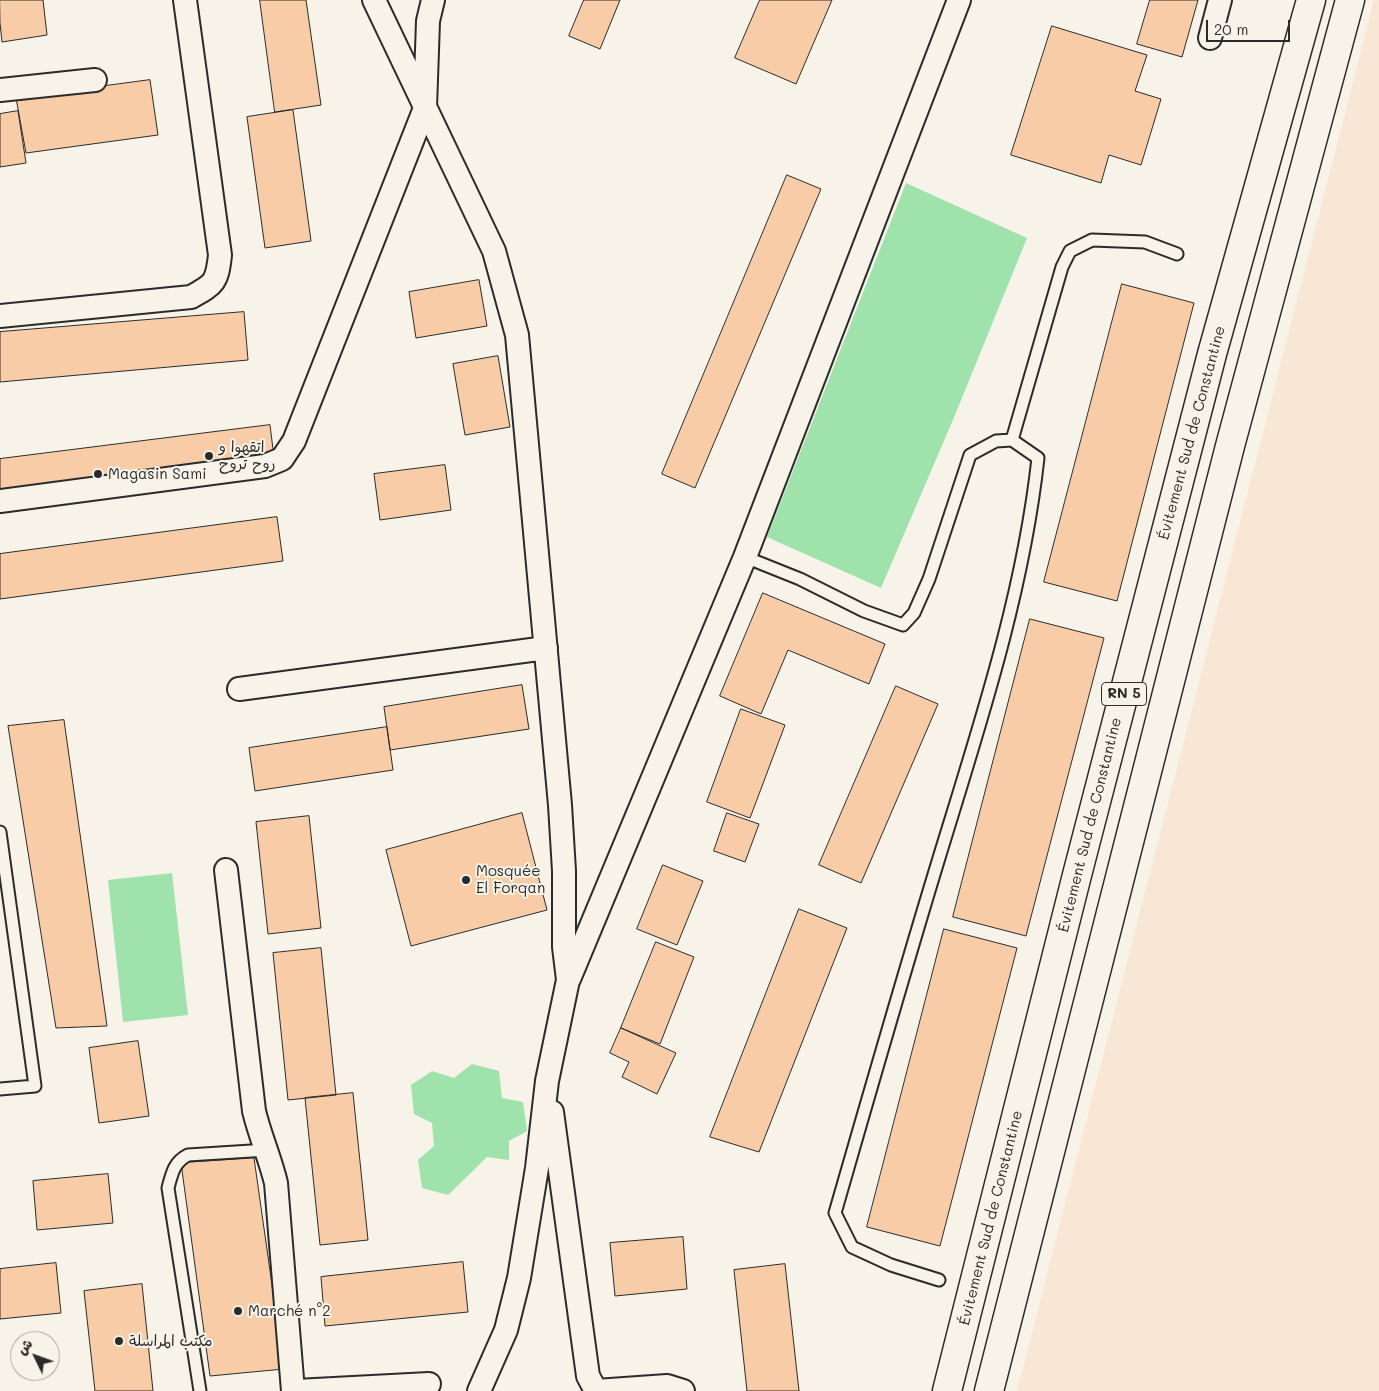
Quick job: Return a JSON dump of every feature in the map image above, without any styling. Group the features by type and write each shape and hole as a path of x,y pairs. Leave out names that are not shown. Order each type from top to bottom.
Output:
{"highway":[{"name":"Évitement Sud de Constantine","path":"947,1391 1077,875 1212,354 1310,0"},
{"name":"RN 5","path":"989,1391 1220,484 1350,0"}],"street":[{"path":"0,316 191,298 208,288 218,276 220,255 185,0"},
{"path":"374,0 494,251 518,334 560,804 564,871 564,947 568,980"},
{"path":"0,501 265,466 282,459 294,441 425,108 428,22 433,0"},
{"path":"479,1391 506,1330 518,1278 537,1168 547,1081 568,980 745,557 959,0"},
{"path":"1210,38 1220,0"},
{"path":"0,90 95,80"},
{"path":"239,688 546,648"},
{"path":"226,870 254,1111 276,1183 295,1391 429,1384"},
{"path":"547,1081 588,1376 596,1391 667,1386 683,1391"}],"lane":[{"path":"1012,440 1062,267 1070,251 1092,240 1145,242 1177,254"},
{"path":"745,557 800,578 864,611 903,624 914,613 929,579 970,455 996,441 1012,440 1038,458 1033,500 1007,628 982,719 920,920 835,1213 852,1247 891,1265 939,1280"},
{"path":"0,832 35,1086 0,1090"},
{"path":"200,1391 168,1188 173,1168 180,1158 188,1155 267,1150"}],"shaded area":[{"path":"1374,0 1379,0 1379,1391 1017,1391"}],"green space":[{"path":"906,183 1027,238 955,415 881,588 767,537"},
{"path":"172,873 188,1015 123,1022 108,880"},
{"path":"472,1064 499,1071 502,1098 523,1102 527,1131 509,1141 509,1160 487,1157 448,1195 422,1188 418,1160 434,1146 432,1123 414,1114 411,1085 432,1071 454,1078"}],"building":[{"path":"0,0 43,0 47,35 2,42"},
{"path":"260,0 306,0 321,105 275,112"},
{"path":"584,0 620,0 600,49 569,36"},
{"path":"760,0 832,0 796,84 735,58"},
{"path":"1150,0 1198,0 1182,57 1137,44"},
{"path":"1052,26 1147,55 1135,91 1161,99 1141,165 1109,155 1101,183 1011,155"},
{"path":"150,80 158,135 26,153 16,98"},
{"path":"293,110 311,241 265,248 247,117"},
{"path":"18,111 26,163 0,167 0,114"},
{"path":"787,175 821,189 695,488 662,474"},
{"path":"479,280 487,326 416,338 409,292"},
{"path":"1122,284 1194,303 1117,601 1044,582"},
{"path":"244,312 248,360 0,382 0,332"},
{"path":"498,356 510,427 465,435 453,364"},
{"path":"270,425 274,457 0,491 0,459"},
{"path":"445,465 451,510 380,520 374,474"},
{"path":"277,517 283,561 0,599 0,554"},
{"path":"763,593 885,644 869,684 788,650 761,714 720,696"},
{"path":"1030,619 1104,638 1026,936 953,917"},
{"path":"522,685 529,729 390,750 384,707"},
{"path":"896,686 938,704 861,883 819,865"},
{"path":"741,709 785,725 750,818 707,802"},
{"path":"64,720 107,1026 56,1028 8,726"},
{"path":"387,727 393,770 255,791 249,748"},
{"name":"Mosquée El Forqan","path":"522,813 547,910 411,946 386,850"},
{"path":"727,813 759,824 745,862 714,851"},
{"path":"309,816 321,928 268,934 256,822"},
{"path":"663,865 703,881 677,945 637,929"},
{"path":"799,909 847,928 759,1152 710,1137"},
{"path":"944,929 1017,948 940,1246 867,1227"},
{"path":"656,942 694,957 660,1044 621,1028"},
{"path":"321,948 336,1095 288,1100 273,953"},
{"path":"621,1028 676,1053 657,1094 622,1077 629,1062 610,1053"},
{"path":"138,1041 149,1116 99,1123 89,1048"},
{"path":"353,1093 368,1240 320,1245 305,1098"},
{"name":"Marché n°2","path":"254,1158 284,1369 210,1376 181,1163"},
{"path":"108,1174 113,1223 37,1230 33,1181"},
{"path":"683,1237 687,1289 615,1296 610,1243"},
{"path":"463,1262 468,1312 325,1326 321,1277"},
{"path":"56,1263 61,1313 0,1319 0,1269"},
{"path":"785,1264 799,1391 747,1391 734,1270"},
{"name":"مكتب المراسلة","path":"142,1284 153,1391 95,1391 84,1291"}],"place":[{"name":"اتقهوا و روح تروح","path":"209,456"},
{"name":"Magasin Sami","path":"98,474"},
{"name":"Mosquée El Forqan","path":"466,880"},
{"name":"Marché n°2","path":"238,1311"},
{"name":"مكتب المراسلة","path":"119,1341"}]}
